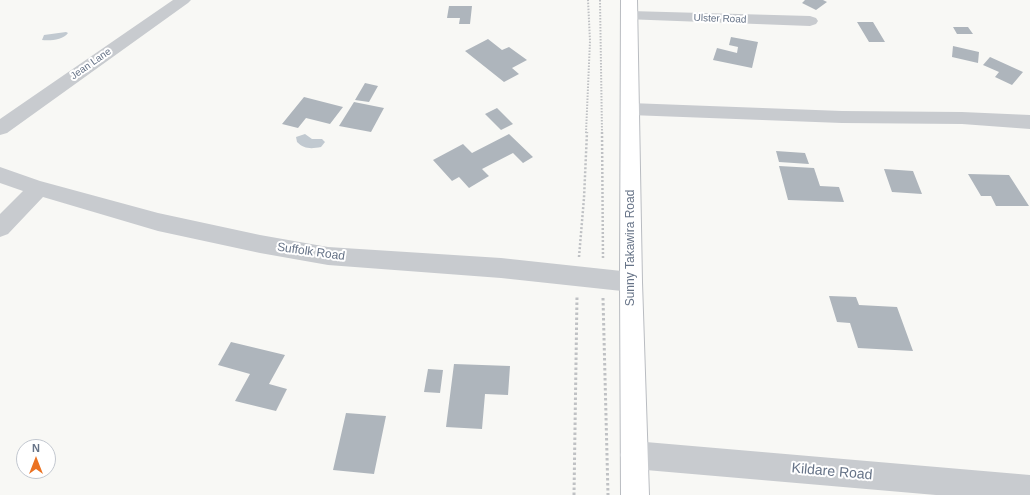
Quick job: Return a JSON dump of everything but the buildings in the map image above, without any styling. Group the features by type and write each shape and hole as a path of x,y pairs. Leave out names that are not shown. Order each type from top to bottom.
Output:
{"main road":[{"name":"Sunny Takawira Road","path":"630,8 631,282 635,495"}],"street":[{"name":"Jean Lane","path":"0,128 183,0"},
{"name":"Ulster Road","path":"630,8 810,21"},
{"path":"630,109 842,117 962,118 1030,122"},
{"name":"Suffolk Road","path":"0,175 39,188 158,222 260,244 328,256 501,268 631,282"},
{"path":"0,228 39,188"},
{"name":"Kildare Road","path":"634,455 1030,489"}],"path":[{"path":"574,495 574,376 578,277 584,198 590,41 588,0"},
{"path":"600,0 603,280 608,495"}],"shaded area":[{"path":"68,33 60,39 42,40 44,35"},
{"path":"305,134 312,139 322,139 325,142 321,147 305,147 297,142 296,137"}]}
